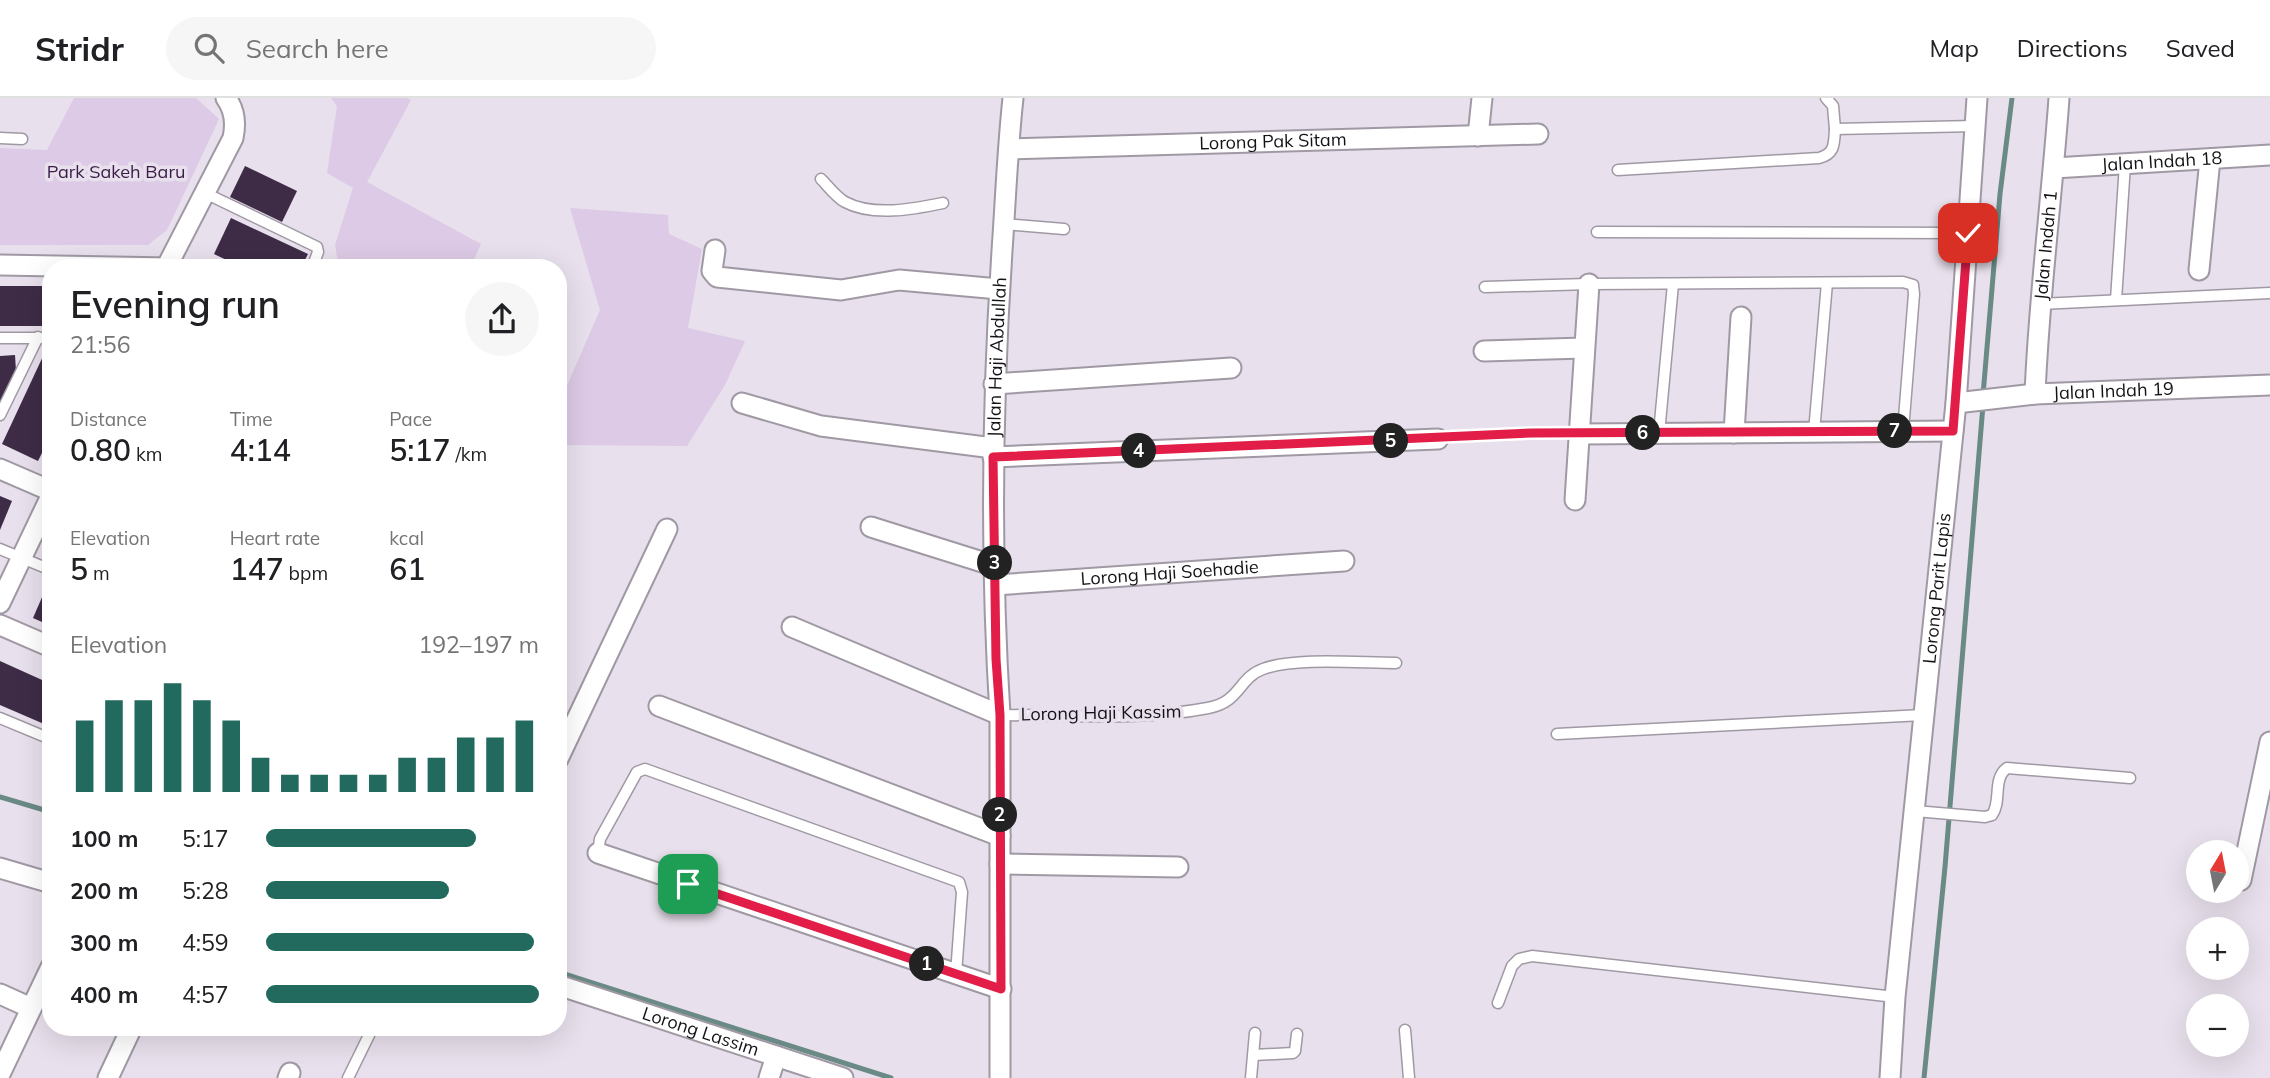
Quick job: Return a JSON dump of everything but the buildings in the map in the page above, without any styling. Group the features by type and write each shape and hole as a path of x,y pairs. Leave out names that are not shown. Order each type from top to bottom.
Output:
{"street":[{"path":"172,259 233,138 234,115 226,98"},
{"name":"Jalan Haji Abdullah","path":"1000,1078 1000,715 993,452 999,289 1013,98"},
{"path":"1478,136 1482,98"},
{"name":"Lorong Parit Lapis","path":"1890,1078 1895,997 1953,431 1965,402 1968,233 1977,98"},
{"name":"Jalan Indah 1","path":"2035,394 2040,304 2059,98"},
{"name":"Lorong Pak Sitam","path":"1009,149 1538,134"},
{"name":"Jalan Indah 18","path":"2054,168 2270,155"},
{"path":"2199,270 2210,159"},
{"path":"715,250 712,271 717,277 841,290 899,280 999,289"},
{"path":"0,265 42,266"},
{"path":"1575,500 1589,284"},
{"path":"1734,433 1741,317"},
{"path":"1484,351 1584,348"},
{"path":"994,384 1231,368"},
{"name":"Jalan Indah 19","path":"1965,402 2035,394 2270,385"},
{"path":"742,403 821,426 993,452 1438,439"},
{"path":"1581,434 1953,431"},
{"path":"0,469 42,487"},
{"path":"0,603 42,515"},
{"path":"871,527 995,575"},
{"path":"567,741 667,529"},
{"name":"Lorong Haji Soehadie","path":"995,575 1344,561"},
{"path":"0,625 42,643"},
{"path":"792,627 1000,715"},
{"path":"659,706 1000,836"},
{"path":"2249,842 2270,742"},
{"path":"598,853 1001,989"},
{"path":"1000,864 1178,867"},
{"path":"0,868 42,880"},
{"path":"0,1074 42,985"},
{"name":"Lorong Lassim","path":"567,988 843,1078"},
{"path":"0,994 31,1008"},
{"path":"108,1078 128,1036"},
{"path":"769,1078 776,1056"}],"lane":[{"path":"1618,170 1819,158 1834,148 1833,106 1826,98"},
{"path":"1835,129 1975,126"},
{"path":"0,138 22,139"},
{"path":"2116,300 2125,164"},
{"path":"821,179 843,201 855,206 914,209 943,203"},
{"path":"205,193 317,247 315,259"},
{"path":"1004,223 1063,229"},
{"path":"1598,232 1968,233"},
{"path":"1485,288 1589,284 1903,282 1913,285 1903,431"},
{"path":"1814,432 1827,283"},
{"path":"1659,433 1673,284"},
{"path":"2040,304 2270,293"},
{"path":"0,415 38,337"},
{"path":"0,338 42,337"},
{"path":"0,548 42,566"},
{"name":"Lorong Haji Kassim","path":"1000,715 1166,715 1212,708 1230,701 1248,678 1260,669 1283,663 1396,663"},
{"path":"1557,734 1923,715"},
{"path":"0,718 42,736"},
{"path":"1915,811 1985,817 1992,815 1996,810 1999,777 2007,768 2130,778"},
{"path":"598,853 600,839 637,772 645,769 960,882 962,892 956,974"},
{"path":"1498,1003 1512,965 1520,959 1532,956 1895,997"},
{"path":"1405,1030 1409,1078"},
{"path":"1251,1078 1255,1033"},
{"path":"1254,1055 1293,1053 1296,1051 1297,1034"},
{"path":"348,1078 369,1036"}],"path":[{"path":"1438,439 1532,433 1581,434"}],"green space":[{"name":"Park Sakeh Baru","path":"74,98 196,98 219,119 167,230 148,245 0,245 0,148 47,150"},
{"path":"331,98 411,100 367,182 481,244 474,259 337,259 335,245 353,188 327,173 337,106"},
{"path":"570,208 668,215 669,234 702,249 688,328 745,341 725,385 687,446 567,445 567,385 600,310"}],"waterway":[{"path":"1983,395 2000,194 2012,98"},
{"path":"1924,1078 1945,867 1983,405"},
{"path":"0,797 42,809"},
{"path":"567,975 891,1078"}],"route":[{"path":"688,884 1001,989 1000,715 996,659 993,457 1532,433 1953,431 1968,233"}]}
